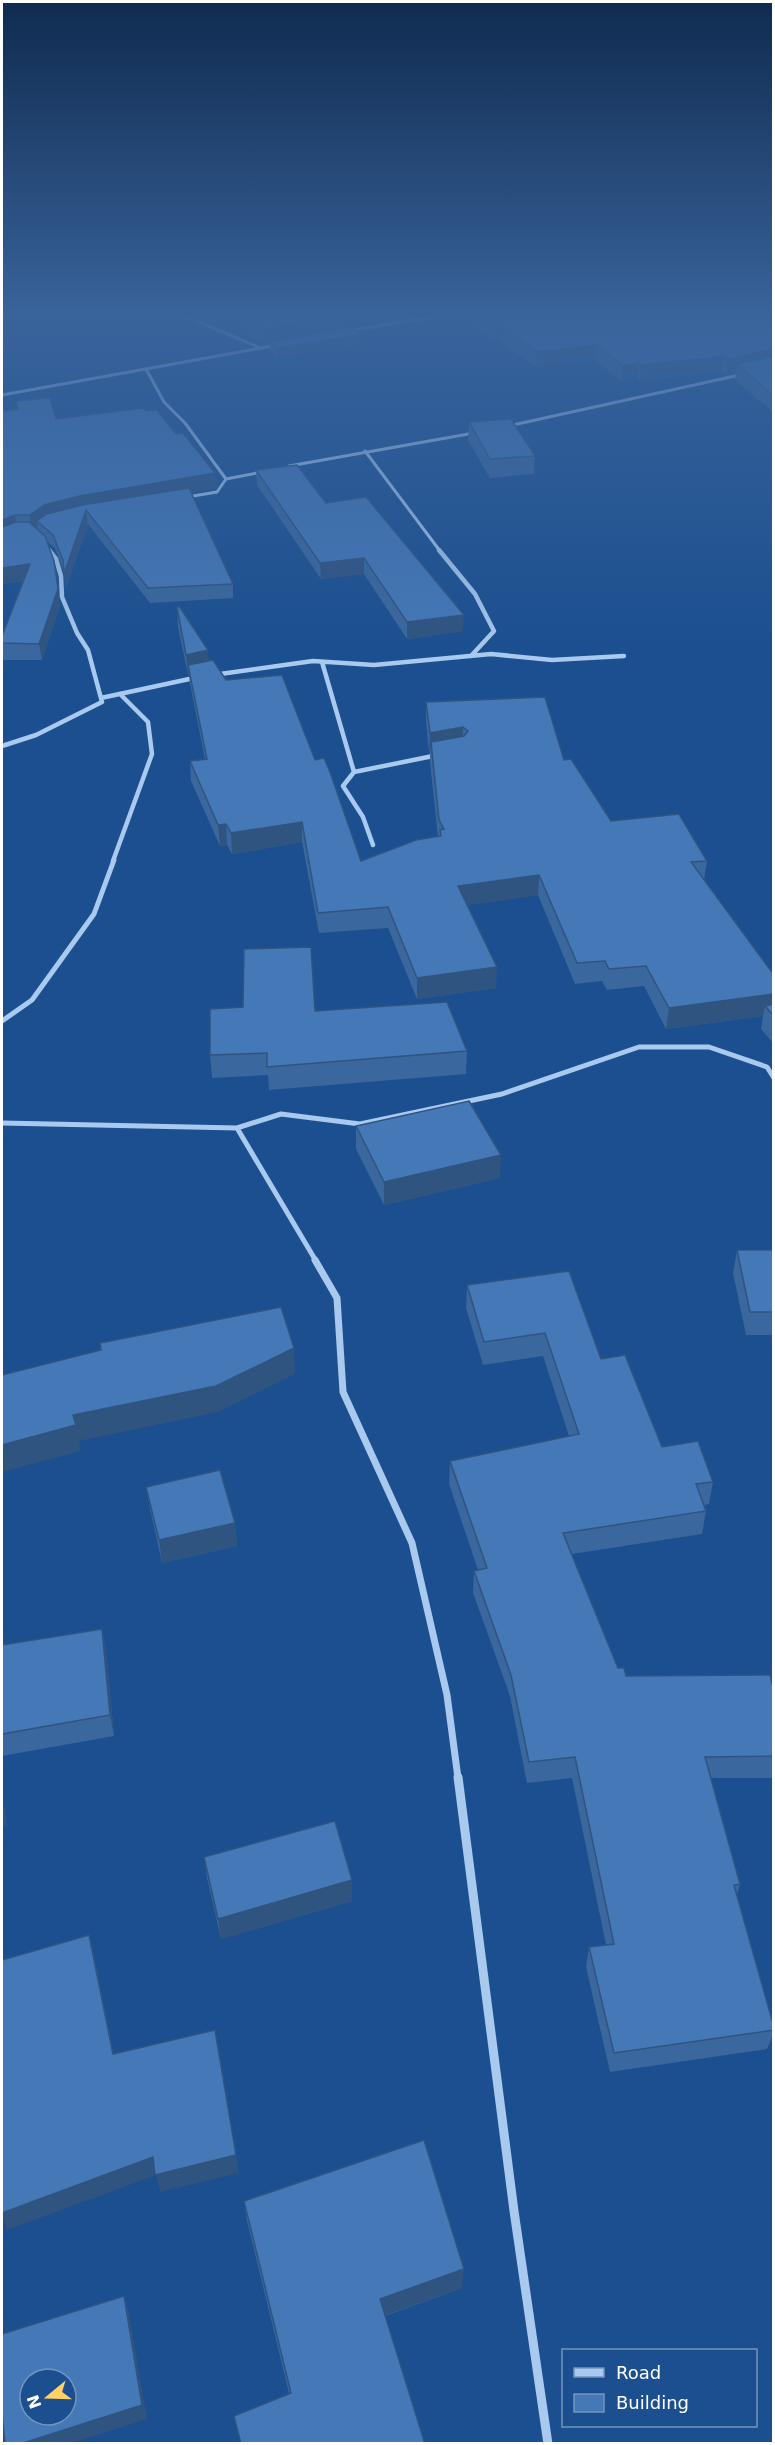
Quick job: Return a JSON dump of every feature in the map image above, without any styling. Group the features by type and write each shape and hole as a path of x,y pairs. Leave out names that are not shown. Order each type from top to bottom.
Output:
{"street":[{"path":"187,425 226,479"},
{"path":"499,428 512,425"},
{"path":"284,467 476,433"},
{"path":"365,451 430,539 475,594 494,632 471,656"},
{"path":"179,498 217,492 226,479 272,470"},
{"path":"2,746 36,735 102,702 88,650 77,633 73,618 62,597 61,576 56,559 49,547 41,541"},
{"path":"101,698 225,672 292,662 374,665 491,654 552,660 624,656"},
{"path":"322,662 354,772"},
{"path":"2,1021 32,1000 94,914 152,754 148,722 120,694"},
{"path":"373,845 363,817 343,786 354,772 441,755"},
{"path":"2,1123 237,1128 281,1114 360,1124 502,1094 639,1047 709,1047 767,1067 774,1078"},
{"path":"237,1128 337,1298 343,1392 412,1543 447,1695 514,2211 548,2444"}],"building":[{"path":"2,425 169,425 176,434 183,433 215,473 80,496 44,505 30,515 15,515 2,520"},
{"path":"471,425 515,425 535,456 490,459"},
{"path":"297,465 326,503 366,497 464,615 407,622 364,558 320,563 256,470"},
{"path":"189,488 233,584 148,588 86,510 64,574 63,560 53,535 37,521 47,514 82,505"},
{"path":"16,522 29,522 45,536 54,561 58,589 39,644 2,643 2,636 30,564 2,568 2,527"},
{"path":"179,606 208,650 186,655 177,607"},
{"path":"213,660 226,680 282,675 315,760 324,758 330,772 361,861 416,840 441,836 440,830 444,829 439,820 431,742 464,736 468,731 463,727 430,733 426,702 545,697 564,760 571,759 611,821 679,814 707,861 691,862 774,975 774,994 669,1008 646,966 609,969 605,961 577,963 539,875 458,886 497,967 417,978 388,907 318,913 302,822 231,833 226,824 218,825 190,761 207,759 188,665"},
{"path":"311,947 315,1011 447,1002 467,1051 267,1067 267,1053 210,1055 210,1009 243,1007 244,949"},
{"path":"774,1004 774,1016 765,1006"},
{"path":"469,1101 501,1155 384,1182 356,1126"},
{"path":"737,1250 772,1250 774,1254 774,1312 750,1312"},
{"path":"569,1271 601,1359 625,1355 662,1447 698,1441 713,1482 696,1484 706,1511 563,1533 618,1668 624,1668 626,1676 770,1675 774,1691 774,1756 705,1757 740,1884 734,1885 774,2030 614,2053 589,1947 614,1944 575,1757 529,1762 511,1675 474,1571 487,1568 450,1461 579,1434 545,1333 484,1342 467,1285"},
{"path":"281,1307 294,1348 216,1386 73,1415 76,1425 2,1445 2,1375 101,1350 100,1343"},
{"path":"220,1470 235,1523 159,1540 146,1487"},
{"path":"102,1629 110,1715 2,1734 2,1645"},
{"path":"335,1821 352,1880 218,1919 204,1857"},
{"path":"89,1935 113,2054 215,2030 236,2155 155,2175 153,2157 2,2213 2,1960"},
{"path":"424,2140 464,2269 380,2299 425,2444 241,2444 234,2416 291,2393 244,2201"},
{"path":"124,2296 142,2405 78,2425 78,2367 18,2367 18,2427 73,2427 20,2444 5,2444 2,2412 2,2334"}]}
